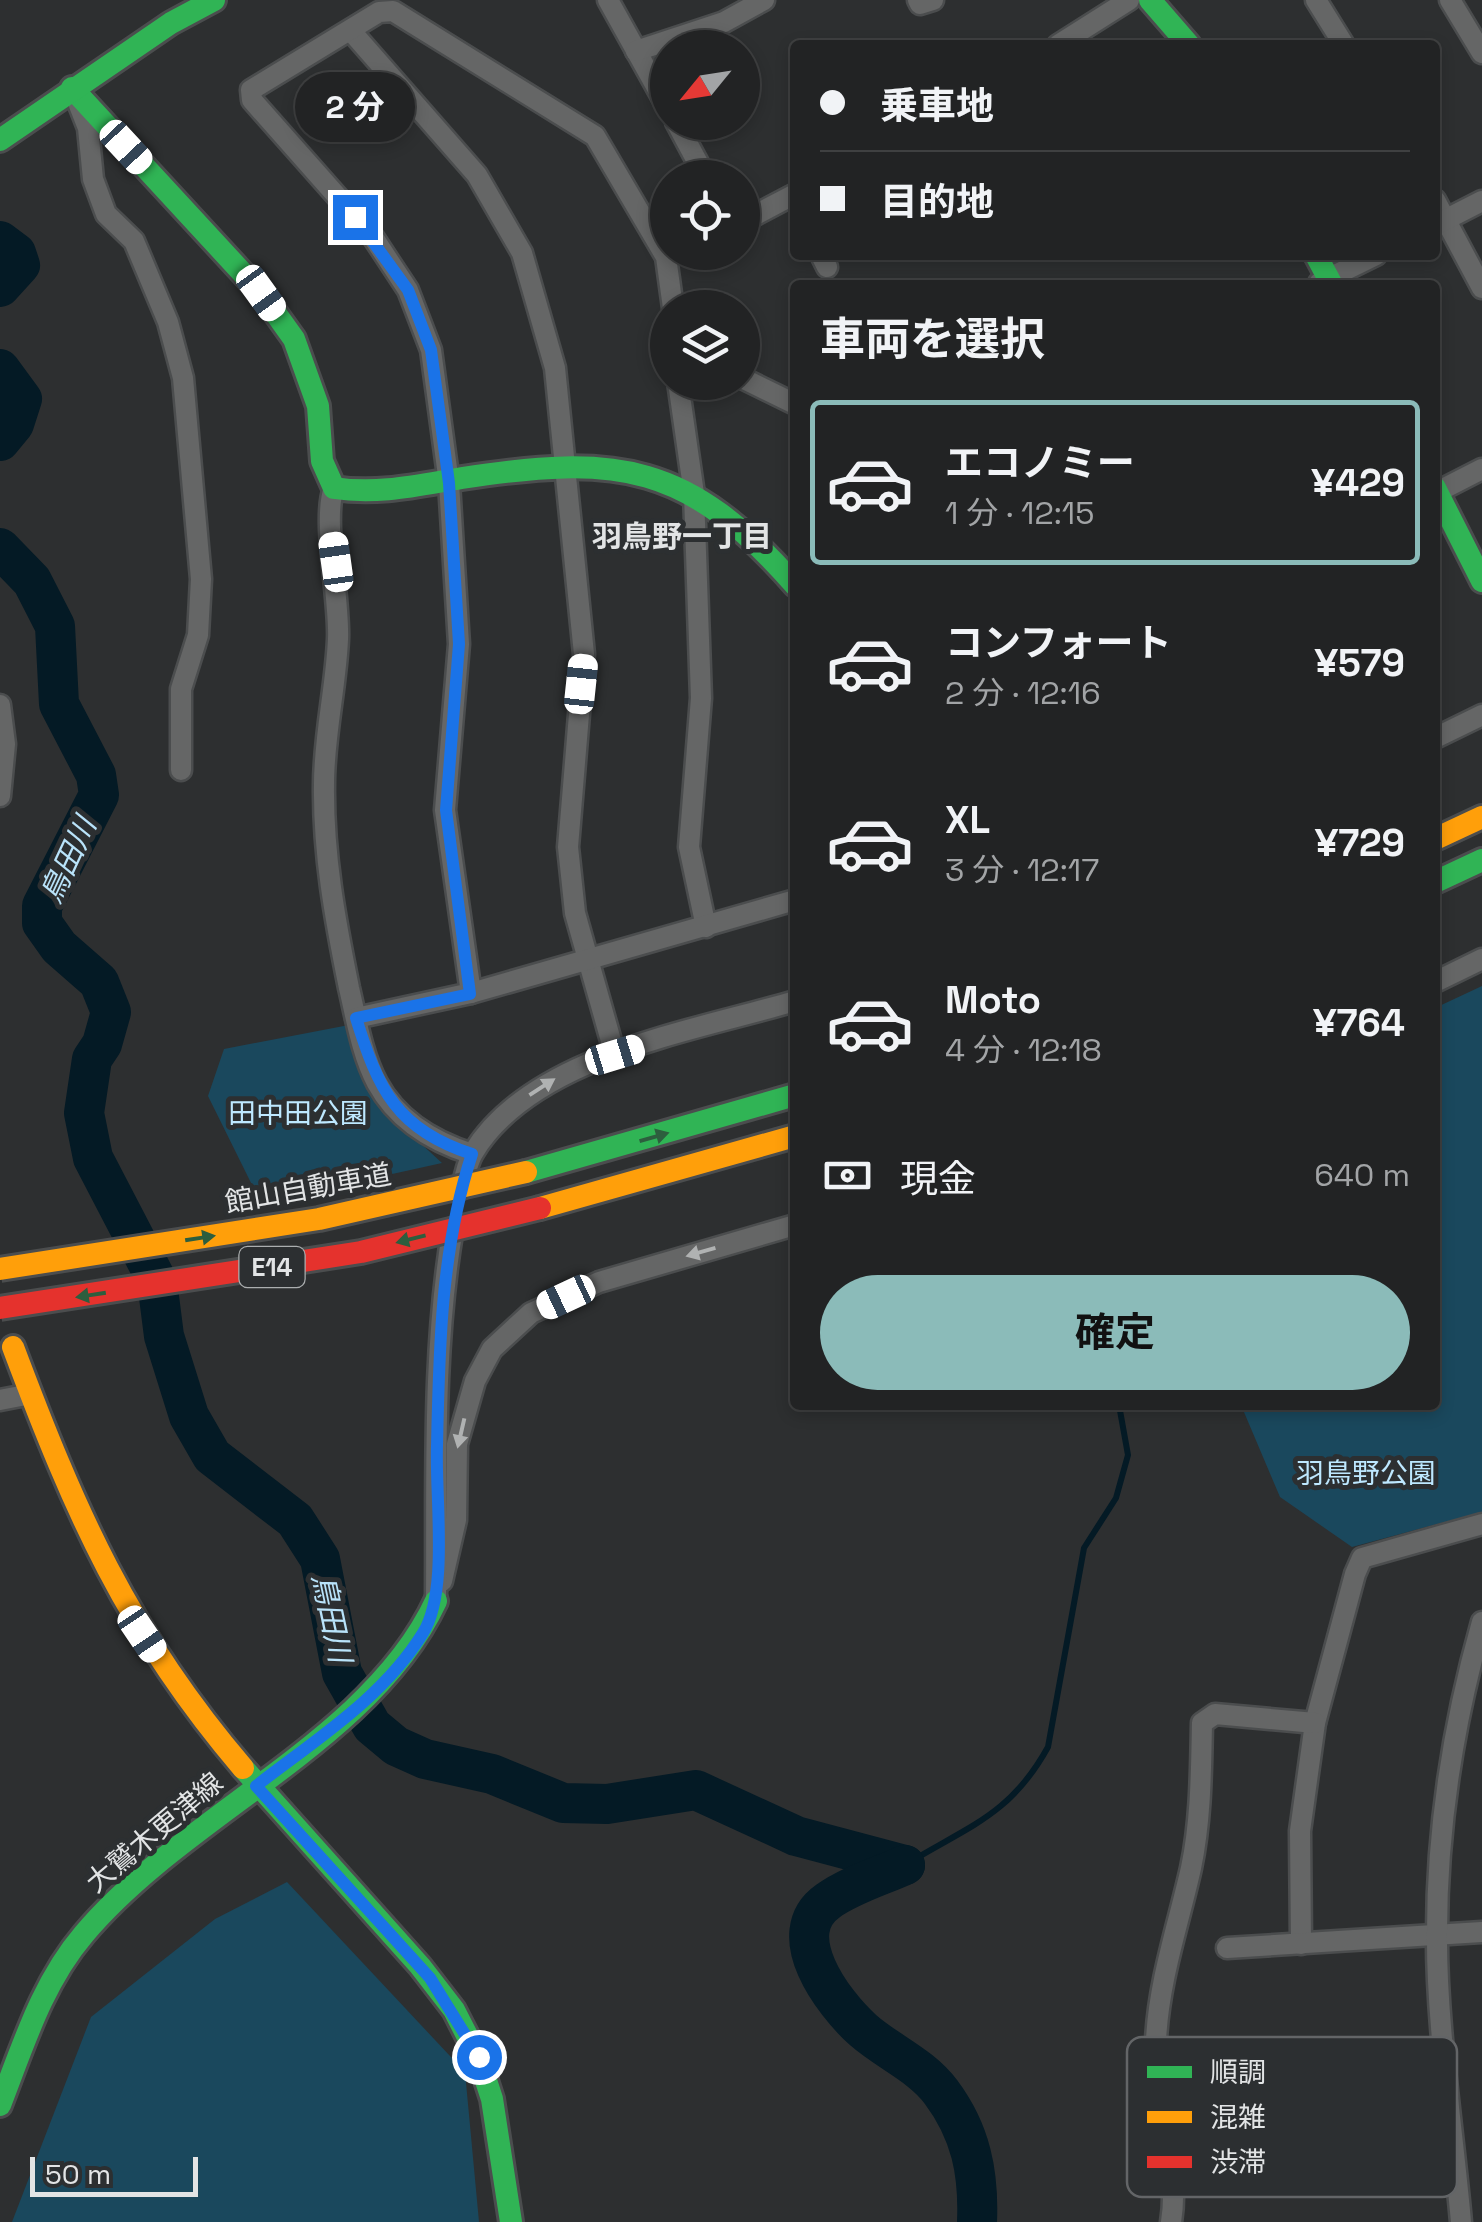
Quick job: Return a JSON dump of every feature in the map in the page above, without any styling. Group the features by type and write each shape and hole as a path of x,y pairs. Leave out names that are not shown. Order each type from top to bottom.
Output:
{"main road":[{"path":"0,140 72,88 214,0"},
{"path":"1150,0 1185,40"},
{"path":"72,88 261,293 294,339 318,406 322,462 334,488 366,493 568,466 656,476 694,494 751,534 790,579"},
{"path":"1440,499 1482,580"},
{"path":"1440,837 1482,817"},
{"path":"1440,880 1482,860"},
{"name":"館山自動車道","path":"0,1269 319,1219 526,1172 790,1096"},
{"name":"E14","path":"0,1308 361,1252 540,1208 790,1137"},
{"name":"大鷲木更津線","path":"0,2105 41,2008 82,1935 178,1845 256,1786 172,1679 127,1612 98,1556 13,1347"},
{"path":"436,1601 425,1630 377,1690 256,1786 430,1978 460,2022 479,2057 500,2131 511,2222"}],"street":[{"path":"608,0 650,76"},
{"path":"636,51 724,22 764,0"},
{"path":"918,0 920,4 933,0"},
{"path":"1066,40 1129,0"},
{"path":"1316,0 1341,40"},
{"path":"1450,0 1482,53"},
{"path":"470,994 446,810 459,644 449,483 431,350 408,290 374,238 252,100 251,90 379,12 393,11 595,136 666,257 671,290"},
{"path":"351,31 477,175 522,252 555,368 568,466 584,654 568,847 575,912 615,1055"},
{"path":"72,88 88,128 93,179 106,214 134,241 168,322 184,378 201,579 198,635 181,690 181,770"},
{"path":"760,214 790,201"},
{"path":"1482,201 1440,223 1482,288"},
{"path":"1331,280 1367,260"},
{"path":"760,387 790,402"},
{"path":"681,400 694,494 702,698 689,847 706,927"},
{"path":"1440,489 1482,470"},
{"path":"334,488 328,505 336,562 338,638 324,780 327,884 356,1018 377,1083 408,1121 442,1144 472,1154"},
{"path":"0,704 4,744 0,796"},
{"path":"1440,735 1482,714"},
{"path":"356,1018 470,994 790,902"},
{"path":"1440,980 1482,960"},
{"path":"436,1601 437,1448 447,1258 472,1154 511,1107 560,1076 615,1055 790,1002"},
{"path":"436,1601 456,1520 458,1444 475,1381 492,1350 532,1313 599,1282 790,1226"},
{"path":"0,1400 31,1394"},
{"path":"1300,1944 1300,1831 1315,1724 1362,1558 1482,1524"},
{"path":"1445,2037 1436,1936 1440,1839 1470,1663 1482,1622"},
{"path":"1157,2037 1168,1950 1191,1867 1200,1808 1202,1723 1214,1714 1315,1724"},
{"path":"1227,1948 1482,1932"},
{"path":"1457,2176 1461,2222"},
{"path":"1171,2222 1175,2197"}],"green space":[{"name":"羽鳥野公園","path":"1482,986 1482,1512 1352,1547 1280,1497 1243,1410 1440,1410 1440,1006"},
{"name":"田中田公園","path":"349,1025 364,1079 381,1107 442,1163 261,1203 208,1096 224,1049"},
{"path":"287,1882 465,2072 479,2222 12,2222 91,2017 215,1919"}],"waterway":[{"name":"鳥田川","path":"0,241 16,253 20,265 0,287"},
{"name":"鳥田川","path":"0,369 22,399 14,424 0,441"},
{"name":"鳥田川","path":"0,548 32,581 55,626 59,704 96,775 99,795 42,906 42,923 59,947 99,982 111,1012 102,1044 92,1059 84,1113 93,1158 157,1281 164,1336 189,1416 212,1456 295,1520 320,1559 342,1673 372,1726 396,1746 425,1759 492,1774 563,1803 607,1804 696,1790 796,1836 905,1865"},
{"path":"905,1865 1003,1804 1034,1770 1048,1747 1084,1548 1116,1498 1128,1455 1120,1410"},
{"name":"鳥田川","path":"905,1865 828,1901 815,1915 809,1931 811,1949 826,1986 851,2018 924,2074 951,2107 971,2154 977,2222"}],"traffic: fast":[{"path":"0,140 171,23 214,0"},
{"path":"1150,0 1185,40"},
{"path":"72,88 261,293 294,339 318,406 322,461 334,488 382,490 517,471 608,469 647,477 684,491 720,513 790,580"},
{"path":"1319,260 1329,280"},
{"path":"1440,498 1482,581"},
{"path":"1440,880 1482,860"},
{"path":"526,1172 790,1096"},
{"path":"0,2105 45,1994 84,1934 125,1891 172,1851 274,1775 368,1695 406,1651 436,1601"},
{"path":"243,1768 420,1966 454,2010 479,2059 492,2099 511,2222"}],"traffic: slow":[{"path":"1440,837 1482,817"},
{"path":"540,1208 790,1137"},
{"path":"0,1269 319,1219 526,1172"},
{"path":"13,1347 82,1517 108,1568 167,1668 243,1768"}],"traffic: jam":[{"path":"0,1308 361,1252 540,1208"}],"district":[{"name":"羽鳥野一丁目","path":"682,536"}],"route":[{"path":"355,217 374,238 408,290 431,350 449,483 459,644 446,810 470,994 356,1018 377,1083 408,1121 442,1144 472,1154 458,1198 447,1258 437,1448 436,1601 425,1630 377,1690 256,1786 430,1978 479,2057"}]}
